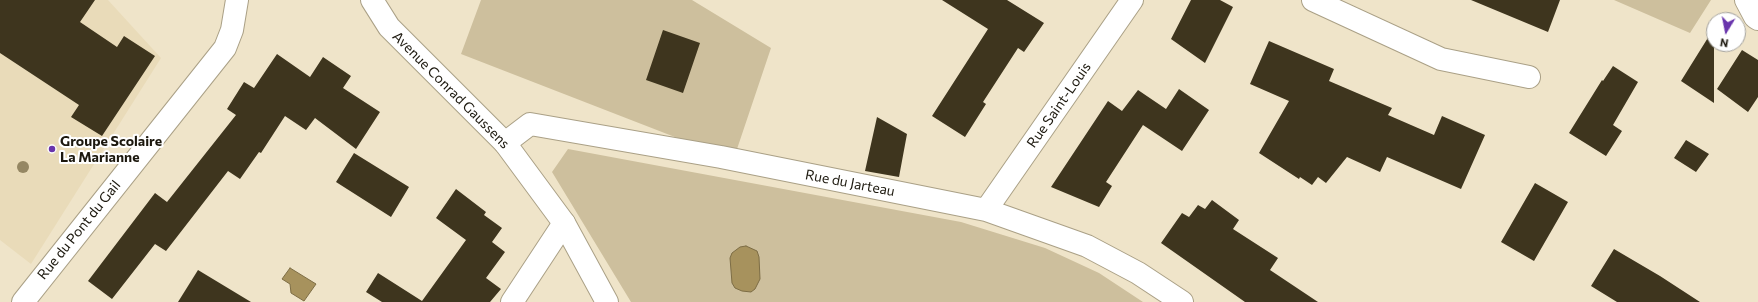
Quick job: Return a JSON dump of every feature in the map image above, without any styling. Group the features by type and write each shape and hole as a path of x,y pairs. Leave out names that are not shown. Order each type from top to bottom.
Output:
{"street":[{"name":"Rue du Pont du Gail","path":"23,302 225,48 232,30 236,0"},
{"name":"Avenue Conrad Gaussens","path":"372,0 389,27 505,143 564,223 607,302"},
{"name":"Rue Saint-Louis","path":"986,210 1132,0"},
{"path":"1313,0 1440,59 1529,77"},
{"path":"1746,0 1754,17 1758,19"},
{"name":"Rue du Jarteau","path":"505,143 530,124 721,158 986,210 1087,246 1138,273 1182,302"},
{"path":"512,302 564,223"}],"shaded area":[{"name":"Groupe Scolaire La Marianne","path":"0,0 108,0 161,58 31,264 0,240"},
{"path":"481,0 692,0 771,48 737,149 680,139 461,54"},
{"path":"1614,0 1711,0 1690,33"},
{"path":"568,149 961,222 1045,248 1099,273 1143,302 631,302 552,172"},
{"path":"746,246 757,251 759,257 760,279 755,289 751,292 742,291 735,288 732,283 730,258 732,253 740,247"},
{"path":"290,268 316,284 304,301 291,293 290,284 282,279"}],"building":[{"path":"0,0 95,0 80,22 117,47 124,36 155,56 102,136 71,117 79,105 0,53"},
{"path":"942,0 1007,0 1044,23 1024,52 1018,48 983,102 986,104 965,137 932,116 988,29"},
{"path":"1191,0 1220,0 1233,7 1205,63 1171,39"},
{"path":"1471,0 1560,0 1548,32"},
{"path":"663,30 700,43 683,93 646,80"},
{"path":"1269,41 1334,69 1329,81 1392,108 1388,115 1434,135 1442,116 1485,135 1461,189 1387,157 1380,172 1347,157 1326,183 1318,177 1312,185 1300,177 1299,179 1259,153 1289,101 1250,84"},
{"path":"1706,41 1706,52 1714,52 1714,103 1681,81"},
{"path":"1741,52 1745,52 1758,60 1758,97 1748,112 1717,89"},
{"path":"277,54 310,77 323,57 351,76 343,88 380,112 356,149 315,118 306,130 285,116 261,153 259,152 240,179 228,171 166,251 155,244 112,299 88,281 155,193 167,202 236,115 227,109 244,82 254,88"},
{"path":"1613,66 1638,82 1613,125 1622,131 1606,156 1569,133 1602,80 1603,81"},
{"path":"1179,89 1209,110 1182,151 1143,125 1106,182 1112,186 1099,207 1051,187 1108,101 1122,111 1138,90 1166,109"},
{"path":"877,117 907,134 899,177 865,171"},
{"path":"1686,140 1709,154 1696,172 1674,158"},
{"path":"354,153 409,187 391,217 336,182"},
{"path":"1535,183 1568,202 1534,261 1501,242"},
{"path":"456,189 486,212 484,215 502,228 492,242 505,252 486,278 501,289 490,302 382,302 366,292 378,273 422,301 466,240 436,218"},
{"path":"1212,200 1239,220 1233,229 1278,258 1270,270 1318,302 1245,302 1161,243 1182,213 1189,217 1198,205 1205,209"},
{"path":"1614,249 1700,302 1617,302 1591,286"},
{"path":"198,270 251,302 178,302"}],"place":[{"name":"Groupe Scolaire La Marianne","path":"52,149"}]}
